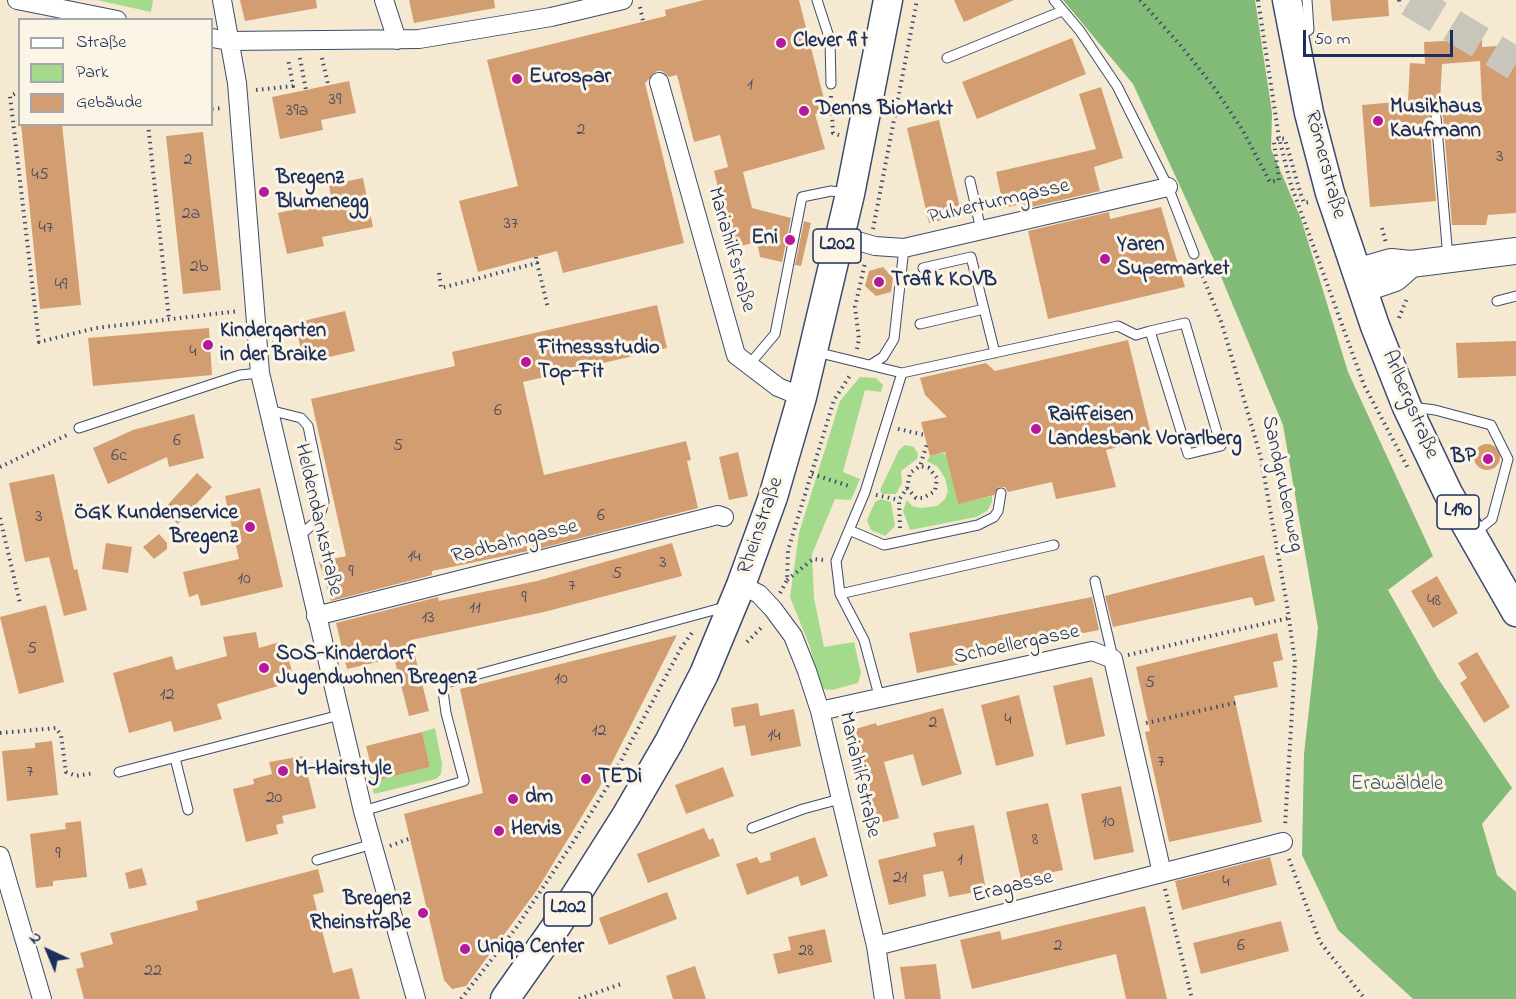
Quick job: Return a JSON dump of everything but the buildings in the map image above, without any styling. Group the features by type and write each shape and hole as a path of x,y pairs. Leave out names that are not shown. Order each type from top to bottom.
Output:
{"main road":[{"name":"Rheinstraße","path":"505,999 557,925 626,816 704,674 738,595 773,497 802,397 850,194 888,0"},
{"name":"Römerstraße","path":"1287,0 1309,113 1330,193 1359,280"},
{"path":"1359,280 1395,278 1411,264 1516,251"},
{"name":"Arlbergstraße","path":"1359,280 1407,407 1472,536 1516,612"}],"street":[{"path":"17,0 107,18"},
{"name":"Heldendankstraße","path":"222,0 220,39 238,92 260,373 363,811 416,999"},
{"path":"384,0 397,40"},
{"path":"220,39 419,39 551,17 623,0"},
{"name":"Mariahilfstraße","path":"659,82 736,355 778,387 802,397"},
{"name":"Pulverturmgasse","path":"840,236 875,246 903,248 1168,187"},
{"name":"Radbahngasse","path":"316,616 718,515 724,517"},
{"name":"Mariahilfstraße","path":"738,595 759,594 793,636 820,711 876,946 884,999"},
{"name":"Schoellergasse","path":"820,711 1092,651 1113,659"},
{"path":"1113,659 1162,873"},
{"name":"Eragasse","path":"876,946 1283,842"},
{"path":"0,855 42,999"}],"lane":[{"path":"817,0 830,40 831,84"},
{"path":"1054,0 1080,31 1117,86 1168,187 1194,254"},
{"path":"1295,39 1309,30 1307,0"},
{"path":"947,58 1062,11"},
{"path":"1436,117 1448,258"},
{"path":"970,181 981,231"},
{"path":"748,366 775,334 802,197 831,191 850,194"},
{"path":"873,364 883,357 894,339 903,248"},
{"path":"923,268 971,257 995,353"},
{"path":"1497,301 1516,296"},
{"path":"920,324 984,309"},
{"path":"812,351 873,364 902,373 1118,326 1136,335 1150,331 1185,323 1221,446 1188,454 1150,331"},
{"path":"79,428 240,375 260,373"},
{"path":"880,699 864,640 840,594 836,561 865,492 902,373"},
{"path":"1407,407 1435,410 1491,425 1500,442 1508,459 1497,507 1492,519 1472,536"},
{"path":"269,410 301,418 308,426 324,502 319,519 298,537"},
{"path":"849,530 884,545 987,522 998,511 1001,493"},
{"path":"840,594 1054,545"},
{"path":"1095,581 1113,659"},
{"path":"363,811 464,781 446,713 442,684 738,595"},
{"path":"119,772 340,715"},
{"path":"175,758 188,810"},
{"path":"752,828 803,809 840,799"},
{"path":"317,860 373,843"}],"path":[{"path":"875,221 917,0"},
{"path":"1140,0 1213,86 1242,129 1270,182 1279,180 1274,142 1285,139 1304,203 1310,202"},
{"path":"1400,0 1400,6"},
{"path":"291,40 306,90"},
{"path":"238,92 293,86 291,40"},
{"path":"319,40 328,84"},
{"path":"831,84 833,133 861,142"},
{"path":"18,92 10,96 39,342 96,328 247,310"},
{"path":"148,126 169,319"},
{"name":"Sandgrubenweg","path":"1194,254 1222,324 1261,458 1289,618 1295,663 1283,842 1320,942 1365,999"},
{"path":"536,257 548,308"},
{"path":"439,273 441,288 537,263"},
{"path":"859,339 855,307 863,271"},
{"path":"787,580 788,550 834,400 850,376"},
{"path":"885,427 924,435"},
{"path":"0,467 79,428"},
{"path":"903,541 898,510 899,500 907,488 909,473 920,466 927,444"},
{"path":"907,488 916,498 923,498 935,491 937,478 928,468 920,466"},
{"path":"0,518 20,603"},
{"path":"781,592 787,580 813,559 836,561"},
{"path":"1113,659 1289,618"},
{"path":"461,999 516,928 607,787 681,648 702,620"},
{"path":"747,642 762,628"},
{"path":"1130,727 1239,702"},
{"path":"0,733 56,728 61,735 66,772 76,776 94,773"},
{"path":"599,788 607,787"},
{"path":"1162,873 1192,999"},
{"path":"579,999 621,984"}],"green space":[{"path":"97,0 153,0 151,12"},
{"name":"Erawäldele","path":"1063,0 1255,0 1272,113 1271,149 1301,219 1348,372 1433,556 1388,590 1437,677 1512,788 1482,824 1497,875 1516,892 1516,999 1413,999 1338,930 1302,855 1304,754 1318,628 1283,425 1214,260 1133,84"},
{"path":"860,377 876,378 883,385 881,392 865,390 843,472 860,479 851,500 835,499 812,554 814,598 824,647 854,642 861,673 858,683 832,690 824,689 819,682 810,647 790,597 799,533 840,401"},
{"path":"905,445 914,447 918,454 917,459 901,471 902,483 896,494 882,494 880,490 899,450"},
{"path":"943,453 946,455 958,503 992,496 992,502 987,511 976,517 910,530 903,511 907,500 912,506 921,508 937,506 945,499 948,491 945,478 938,467 927,461 930,456"},
{"path":"881,499 891,502 895,526 885,536 871,530 867,520 875,502"},
{"path":"435,728 442,764 441,774 436,779 374,794 366,763 370,763 375,781 430,767 422,732"}],"tunnel":[{"path":"1410,0 1516,64"}],"place":[{"name":"Clever fit","path":"781,43"},
{"name":"Eurospar","path":"517,79"},
{"name":"Denns BioMarkt","path":"804,111"},
{"name":"Musikhaus Kaufmann","path":"1378,121"},
{"name":"Bregenz Blumenegg","path":"264,192"},
{"name":"Eni","path":"790,240"},
{"name":"Yaren Supermarket","path":"1105,259"},
{"name":"Trafik KOVB","path":"879,282"},
{"name":"Kindergarten in der Braike","path":"208,345"},
{"name":"Fitnessstudio Top-Fit","path":"526,362"},
{"name":"Raiffeisen Landesbank Vorarlberg","path":"1036,429"},
{"name":"BP","path":"1488,459"},
{"name":"ÖGK Kundenservice Bregenz","path":"250,527"},
{"name":"SOS-Kinderdorf Jugendwohnen Bregenz","path":"264,668"},
{"name":"M-Hairstyle","path":"283,771"},
{"name":"TEDi","path":"586,779"},
{"name":"dm","path":"513,799"},
{"name":"Hervis","path":"499,831"},
{"name":"Bregenz Rheinstraße","path":"423,913"},
{"name":"Uniqa Center","path":"465,949"}]}
